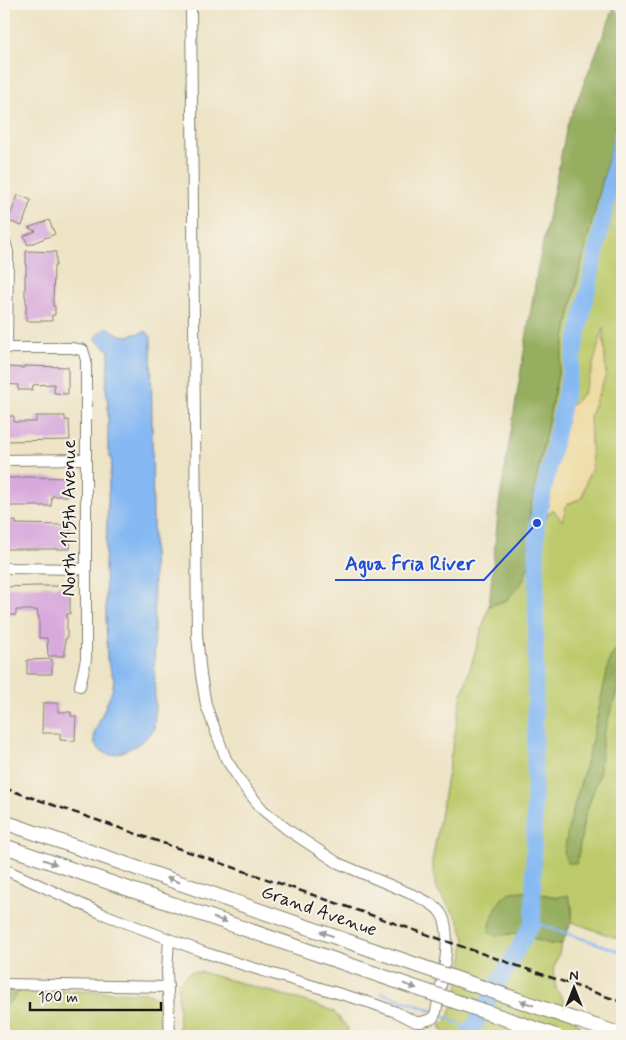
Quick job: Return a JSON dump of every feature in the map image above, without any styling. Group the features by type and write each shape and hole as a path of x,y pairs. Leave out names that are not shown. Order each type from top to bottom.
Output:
{"highway":[{"name":"Grand Avenue","path":"4,822 622,1035"},
{"path":"4,846 556,1036"}],"street":[{"path":"4,869 103,914 169,940 263,971 371,1003 416,1022 433,1018 436,1012 445,961 447,937 445,924 437,909 416,896 338,863 288,830 263,810 245,788 226,759 206,705 197,635 191,4"},
{"path":"4,241 8,252 6,348"},
{"name":"North 115th Avenue","path":"6,348 71,348 83,350 86,360 86,659 80,686"},
{"path":"4,460 86,459"},
{"path":"4,568 86,569"},
{"path":"169,940 167,971 170,1036"},
{"path":"4,984 168,987"}],"green space":[{"path":"614,8 622,17 622,112 618,120 576,285 530,511 530,561 523,581 507,600 489,606 499,504 538,267 567,126"},
{"path":"622,112 622,643 618,647 568,829 577,862 584,819 599,775 603,736 622,674 622,940 572,922 572,906 558,897 521,891 497,936 516,933 550,944 562,944 553,971 556,988 581,1029 601,1036 485,1036 484,1034 446,1036 440,1026 446,1021 457,997 465,939 458,919 436,888 432,862 461,698 489,606 507,600 530,561 530,511 576,285 618,120","holes":["603,330 606,375 590,415 592,468 582,498 548,513 535,516 552,423 583,394"]},
{"path":"622,643 622,674 603,736 599,775 584,819 577,863 567,863 564,853 568,829 590,749 610,658"},
{"path":"521,891 558,897 568,895 572,915 562,944 550,944 516,933 496,936 489,932 493,916 501,900 510,892"},
{"path":"190,972 201,972 298,999 333,1011 348,1028 347,1036 179,1036 178,983"},
{"path":"4,990 21,990 4,1008"},
{"path":"21,990 150,993 161,1001 163,1036 4,1036 4,1008"}],"sand":[{"path":"603,328 606,375 590,415 592,468 582,498 567,504 562,521 554,510 548,513 547,519 535,516 552,423 583,394 591,373"}],"water":[{"path":"108,328 120,335 127,336 147,332 151,337 155,713 154,730 144,740 117,754 109,755 100,750 95,744 94,734 112,691 114,680 107,659 105,565 109,481 112,462 108,451 106,388 109,354 108,349 97,341 96,337 104,329"}],"building":[{"path":"18,195 31,200 22,226 8,221"},
{"path":"49,220 55,234 28,245 24,236 36,231 28,228"},
{"path":"26,251 56,252 53,306 55,306 55,315 52,315 52,321 26,321"},
{"path":"24,366 68,367 68,394 54,393 54,384 33,385 32,390 18,390 18,385 4,384 4,369 8,369 8,367 24,368"},
{"path":"4,416 14,416 14,422 36,422 36,416 65,416 65,420 69,420 70,440 4,441"},
{"path":"4,478 70,478 70,496 52,496 51,506 4,507"},
{"path":"4,521 16,521 16,524 70,525 70,549 5,549"},
{"path":"67,586 67,591 70,591 70,614 67,614 65,656 48,656 47,638 39,638 39,616 37,610 16,610 16,615 4,615 4,587"},
{"path":"52,659 52,674 27,674 27,660"},
{"path":"43,703 58,703 58,712 71,712 71,716 76,716 75,741 60,740 60,733 42,733"}],"waterway":[{"path":"468,1036 533,922 537,523 622,133"},
{"path":"533,922 622,952"},
{"path":"382,993 433,1011"},
{"path":"438,1013 471,1030"}],"railway":[{"path":"4,788 622,1002"}],"place":[{"name":"Agua Fria River","path":"537,523"}]}
